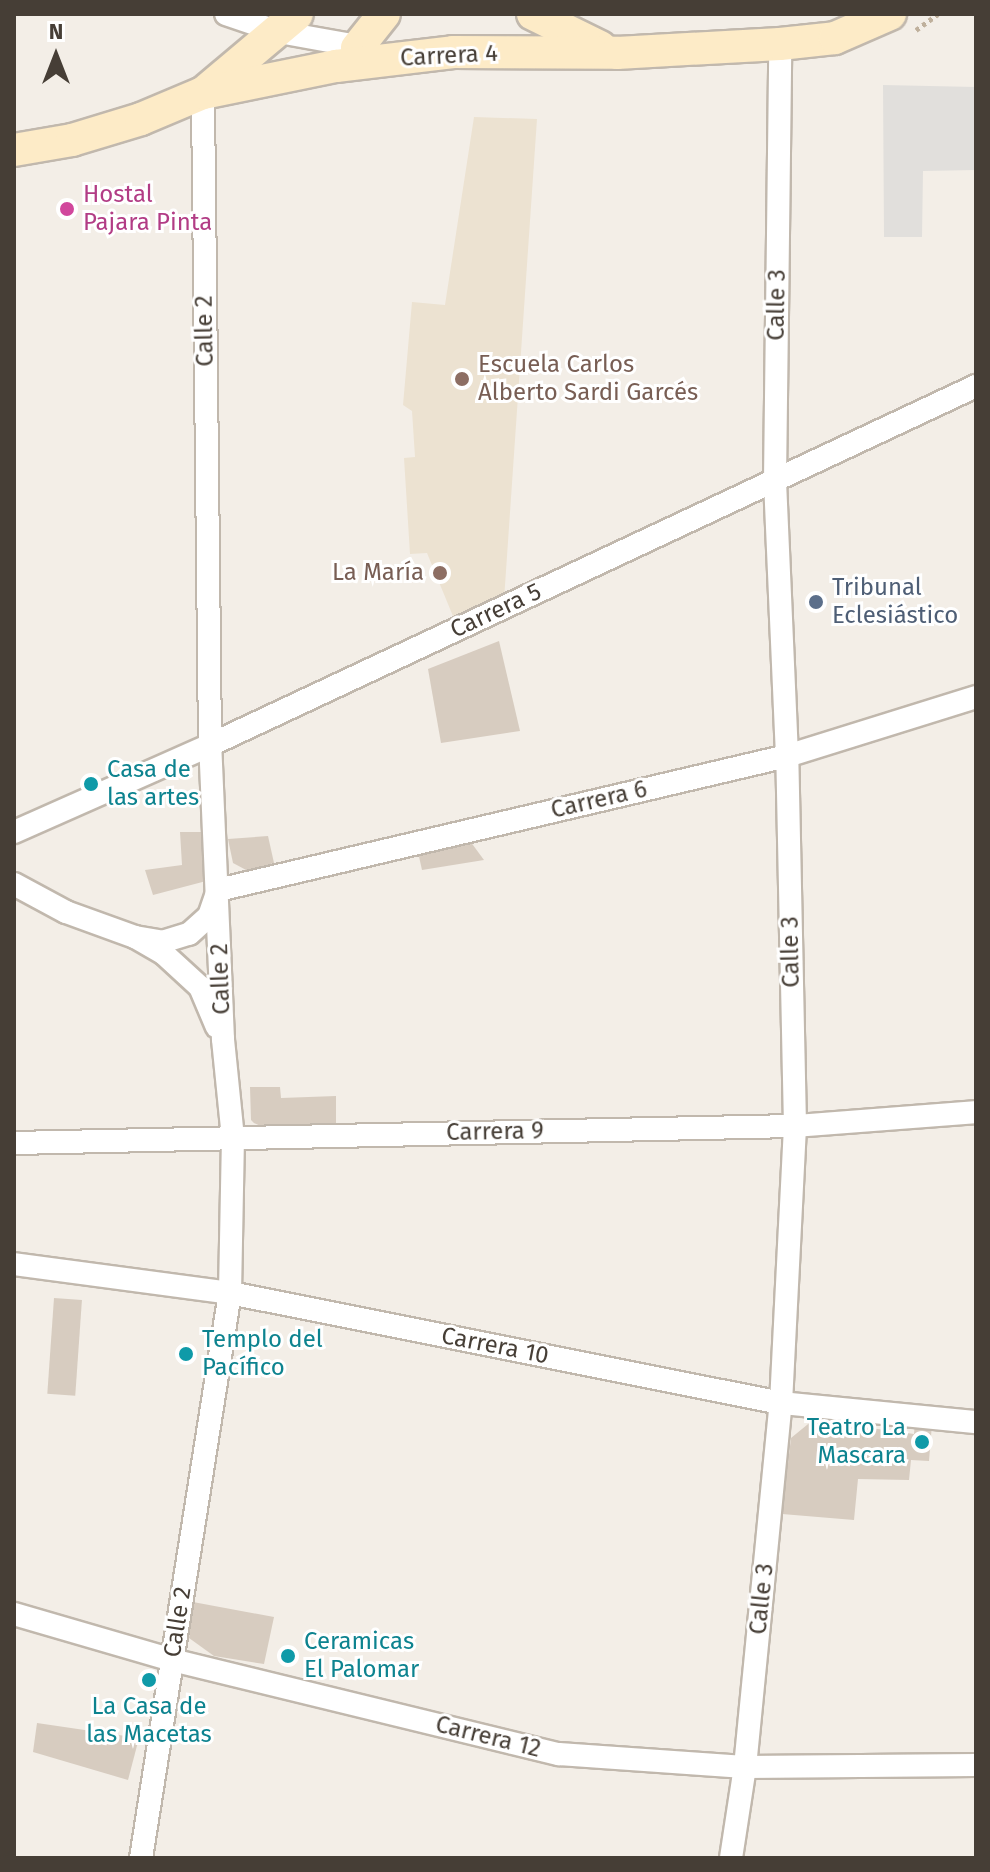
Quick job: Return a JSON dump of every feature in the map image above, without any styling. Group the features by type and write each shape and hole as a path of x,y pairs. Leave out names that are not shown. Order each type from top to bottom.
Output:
{"main road":[{"path":"347,57 384,14"},
{"path":"533,14 574,37 617,53"},
{"name":"Carrera 4","path":"14,150 72,140 141,119 203,93 347,57 453,52 617,53 780,44 835,38 890,14"},
{"path":"203,93 288,23"}],"street":[{"path":"226,14 288,23 347,57"},
{"name":"Calle 3","path":"731,1858 745,1767 781,1403 795,1126 787,756 775,480 780,44"},
{"name":"Calle 2","path":"141,1858 230,1293 233,1138 223,1039 210,745 203,93"},
{"name":"Carrera 5","path":"14,832 210,745 976,386"},
{"name":"Carrera 6","path":"218,890 787,756 976,697"},
{"path":"14,884 66,912 135,937 162,942 189,934 209,916 218,890"},
{"path":"135,937 186,971 200,987 223,1039"},
{"name":"Carrera 9","path":"14,1143 795,1126 976,1112"},
{"name":"Carrera 10","path":"14,1264 230,1293 781,1403 976,1422"},
{"name":"Carrera 12","path":"14,1614 172,1660 559,1754 745,1767 976,1765"}],"shaded area":[{"path":"883,85 976,87 976,170 923,171 922,237 884,237"},
{"name":"Escuela Carlos Alberto Sardi Garcés","path":"474,117 537,119 504,600 455,621 427,553 410,554 404,458 415,457 412,411 403,405 412,302 445,305"}],"building":[{"path":"499,641 520,731 441,743 428,669"},
{"path":"180,832 203,832 210,880 153,895 145,870 182,865"},
{"path":"268,836 274,863 248,871 233,863 228,839"},
{"path":"470,841 484,860 422,870 418,852"},
{"path":"250,1087 280,1087 281,1098 336,1096 336,1124 263,1127 251,1120"},
{"path":"54,1298 82,1300 75,1396 47,1394"},
{"path":"813,1420 914,1434 915,1422 932,1424 929,1461 911,1460 909,1480 858,1479 854,1520 782,1514 791,1438"},
{"path":"193,1602 274,1617 264,1664 214,1656 189,1638"},
{"path":"37,1723 139,1738 128,1780 33,1752"}],"place":[{"name":"Hostal Pajara Pinta","path":"67,209"},
{"name":"Escuela Carlos Alberto Sardi Garcés","path":"462,379"},
{"name":"La María","path":"440,573"},
{"name":"Tribunal Eclesiástico","path":"816,602"},
{"name":"Casa de las artes","path":"91,784"},
{"name":"Templo del Pacífico","path":"186,1354"},
{"name":"Teatro La Mascara","path":"922,1442"},
{"name":"Ceramicas El Palomar","path":"288,1656"},
{"name":"La Casa de las Macetas","path":"149,1680"}]}
